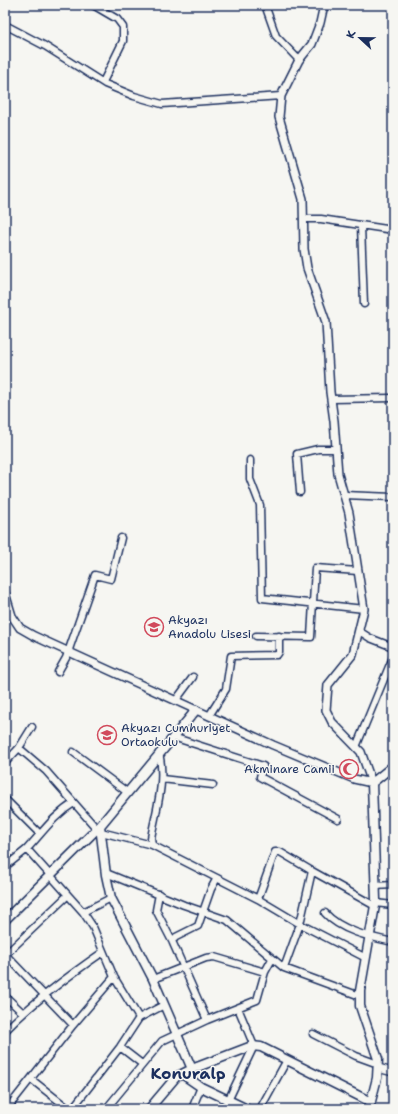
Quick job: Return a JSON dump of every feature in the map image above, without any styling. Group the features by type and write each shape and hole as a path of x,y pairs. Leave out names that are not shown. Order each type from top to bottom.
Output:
{"main road":[{"path":"5,920 99,829 127,792 196,710"},
{"path":"149,1109 176,1077 233,1052 254,1046 260,1047 287,1060 370,1106 377,1078 378,1059 360,1006 360,996 375,905 376,886 372,783 391,769"},
{"path":"99,829 111,898 154,979 192,1069"},
{"path":"182,1074 201,1087 247,1109"}],"street":[{"path":"92,5 117,19 123,27 123,41 103,82"},
{"path":"265,5 276,36 299,60"},
{"path":"324,5 320,23 312,44 299,60 281,96 279,117 303,199 304,249 307,268 326,322 338,474 349,513 364,609 353,654 328,685 326,710 332,722 361,752 372,783"},
{"path":"5,29 7,26 45,46 103,82 134,96 162,104 281,96"},
{"path":"303,219 321,219 393,230"},
{"path":"361,226 364,304"},
{"path":"331,399 393,398"},
{"path":"300,492 297,454 318,449 336,449"},
{"path":"250,460 250,479 260,506 262,598 364,609"},
{"path":"344,495 393,497"},
{"path":"58,672 68,652 95,575 111,579 121,538"},
{"path":"256,636 311,637 314,568 358,571"},
{"path":"5,593 12,616 20,628 68,652 209,716 354,779 372,783"},
{"path":"359,631 370,638 393,647"},
{"path":"209,716 226,689 231,656 277,655 279,652 279,636"},
{"path":"356,746 393,657"},
{"path":"176,700 193,677"},
{"path":"5,763 19,748 32,727"},
{"path":"173,737 263,766 260,777 338,819"},
{"path":"19,748 46,771 99,829 152,845 258,899 300,924 366,958"},
{"path":"73,752 127,792"},
{"path":"152,845 151,838 162,779 162,765 159,753"},
{"path":"162,779 213,785"},
{"path":"5,799 39,833"},
{"path":"5,867 27,849 39,833 64,809 74,803"},
{"path":"27,849 67,896 83,912 93,927 114,977 139,1018"},
{"path":"258,899 275,852 280,852 375,905 393,905"},
{"path":"284,968 300,924 312,871"},
{"path":"106,873 227,920 284,968 360,996"},
{"path":"172,941 176,937 198,926 217,878"},
{"path":"376,886 393,885"},
{"path":"159,894 156,910 172,941 207,1020"},
{"path":"67,896 5,954 73,1025"},
{"path":"83,912 111,898"},
{"path":"325,913 339,924 369,937 393,942"},
{"path":"5,1031 23,1013 44,996 103,952"},
{"path":"154,979 206,958 214,957 265,972"},
{"path":"106,1109 162,1041 207,1020 258,1000 265,972 272,959"},
{"path":"7,1109 73,1025 114,977"},
{"path":"5,996 23,1013"},
{"path":"31,1079 71,1109 120,1047 139,1018 164,1005"},
{"path":"224,1109 254,1046 238,1008"},
{"path":"313,1034 356,1056 393,1072"},
{"path":"120,1047 142,1064"},
{"path":"260,1109 287,1060"},
{"path":"192,1109 201,1087"}],"place":[{"name":"Akyazı Anadolu Lisesi","path":"154,627"},
{"name":"Akyazı Cumhuriyet Ortaokulu","path":"107,735"},
{"name":"Akminare Camii","path":"349,769"}],"district":[{"name":"Konuralp","path":"188,1073"}]}
